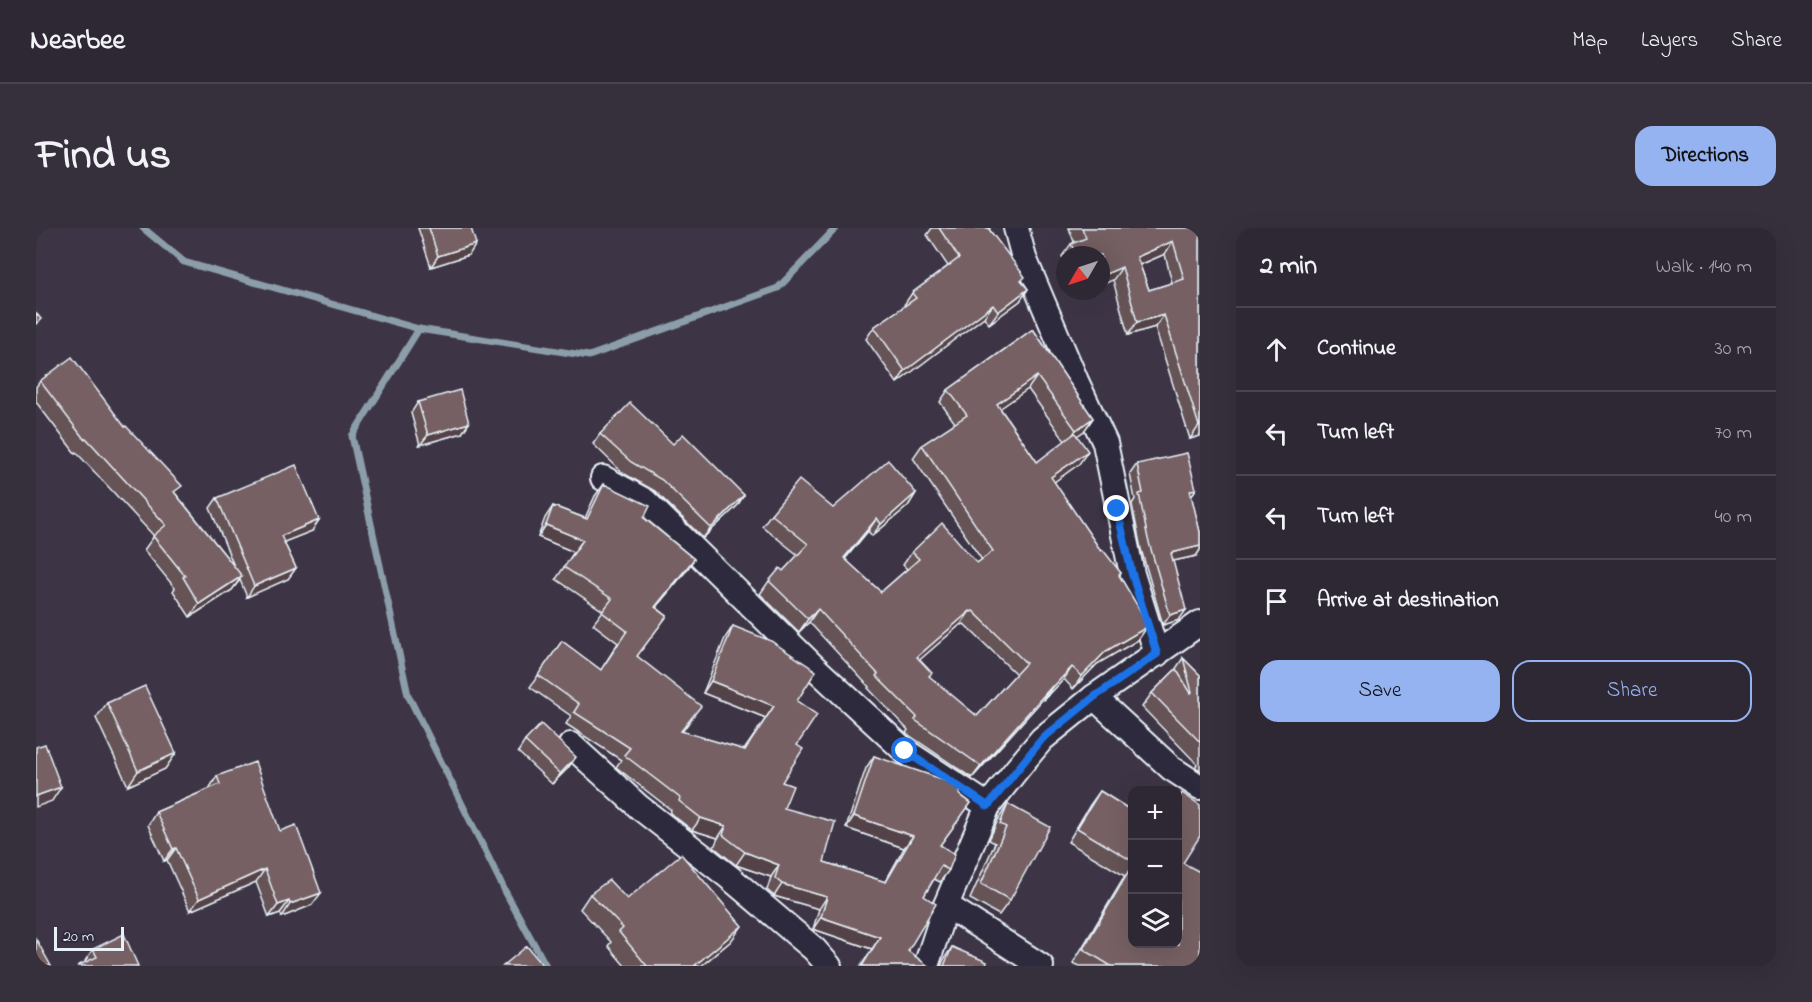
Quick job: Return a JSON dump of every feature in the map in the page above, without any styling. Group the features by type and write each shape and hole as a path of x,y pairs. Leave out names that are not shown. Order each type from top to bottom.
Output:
{"street":[{"path":"1016,228 1024,258 1105,443 1132,574 1157,654"},
{"path":"603,478 645,501 813,666 905,751 988,806"},
{"path":"926,966 946,905 988,806 1042,739 1094,697 1200,623"},
{"path":"1094,697 1171,768 1200,787"},
{"path":"571,745 639,807 729,877 814,949 829,966"},
{"path":"946,905 1041,966"}],"building":[{"path":"429,228 471,228 476,244 438,256"},
{"path":"939,228 988,228 1025,277 1021,281 1028,289 998,312 993,305 905,371 874,327 916,298 912,293 959,258"},
{"path":"1082,228 1200,228 1200,426 1164,315 1137,322 1122,267 1110,272 1110,246 1072,246 1071,244 1086,238","holes":["1173,241 1184,279 1149,290 1137,257"]},
{"path":"36,313 41,319 36,324"},
{"path":"1033,329 1093,418 1076,430 1037,376 997,404 1037,462 1075,433 1088,451 1051,477 1101,551 1103,550 1121,573 1119,575 1143,615 1147,627 1106,651 1082,676 1072,667 1052,686 981,766 915,720 917,717 876,676 878,674 818,609 808,619 769,581 780,568 783,571 808,544 771,514 799,480 833,508 888,460 916,493 881,524 877,518 844,558 881,592 919,559 912,552 942,523 977,563 993,551 922,445 967,415 948,390","holes":["973,611 1026,663 977,716 929,676 932,673 917,657"]},
{"path":"72,357 125,427 182,486 174,492 242,576 199,604 183,577 185,576 153,536 166,525 86,438 84,439 40,381"},
{"path":"460,390 469,423 428,435 418,402"},
{"path":"630,403 673,444 683,434 744,495 711,528 662,480 631,462 600,434"},
{"path":"1187,453 1196,489 1190,490 1200,532 1200,546 1171,553 1186,610 1170,615 1148,539 1139,494 1143,493 1137,464"},
{"path":"296,465 319,520 281,536 296,568 254,586 217,498"},
{"path":"604,484 650,506 644,518 694,559 655,607 667,616 637,656 701,706 681,731 745,750 774,706 711,681 733,626 771,641 816,671 797,701 817,715 797,745 803,749 782,782 793,786 784,808 835,822 824,862 886,882 913,836 854,816 874,756 956,784 963,789 959,794 971,803 940,845 955,854 949,870 941,866 924,896 936,904 908,951 928,966 862,966 880,937 821,917 827,897 782,884 775,878 779,865 745,852 723,835 726,826 701,818 679,801 680,798 624,755 630,748 574,712 579,704 538,675 562,641 601,670 627,631 602,612 612,599 564,567 583,540 546,525 553,506 587,519"},
{"path":"1183,658 1200,675 1200,742 1152,693 1176,669 1192,692"},
{"path":"145,686 176,753 138,771 107,703"},
{"path":"541,724 576,757 560,774 525,741"},
{"path":"45,744 61,787 36,796 36,747"},
{"path":"255,762 280,831 296,825 321,893 290,904 289,901 278,905 265,869 199,899 176,848 173,849 156,812 220,784 217,776"},
{"path":"1100,791 1128,808 1128,859 1077,828"},
{"path":"1182,793 1200,805 1200,836 1183,863 1200,872 1200,966 1111,966 1083,949 1128,873 1128,948 1182,948"},
{"path":"1008,804 1050,827 1010,900 981,884 1006,827 1000,824"},
{"path":"681,854 742,926 694,966 647,966 619,932 623,928 590,894 609,880 627,899"},
{"path":"124,934 138,966 77,966 97,957 93,949"},
{"path":"36,939 51,966 36,966"},
{"path":"527,946 543,966 503,966"},
{"path":"952,947 987,962 986,966 944,966"}],"waterway":[{"path":"143,228 184,262 419,329 589,356 778,288 836,228"},
{"path":"419,329 352,436 408,695 506,893 546,966"}],"route":[{"path":"905,751 988,806 1042,739 1094,697 1157,654 1132,574 1117,509"}]}
